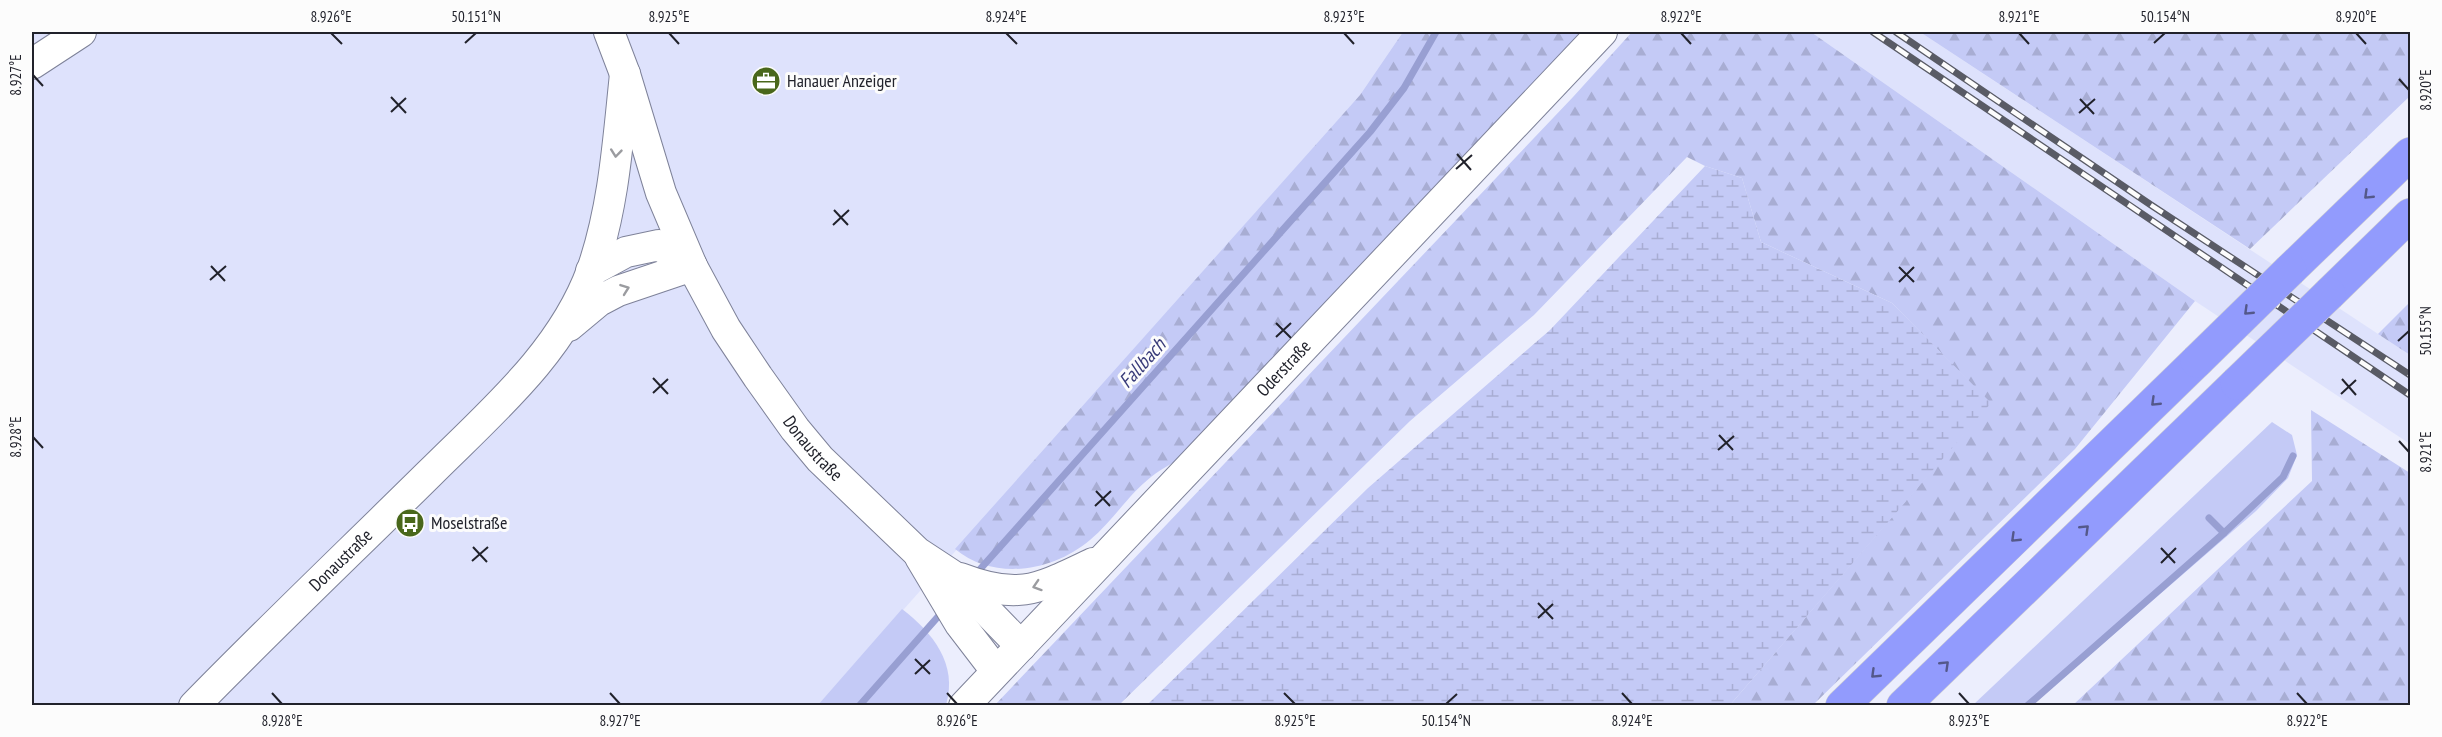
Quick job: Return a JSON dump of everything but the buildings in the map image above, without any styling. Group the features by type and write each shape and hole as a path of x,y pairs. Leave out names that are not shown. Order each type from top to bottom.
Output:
{"highway":[{"path":"1842,705 2410,154"},
{"path":"1903,705 2410,215"}],"street":[{"path":"32,64 81,32"},
{"path":"609,32 625,74 661,193 692,266"},
{"name":"Oderstraße","path":"964,705 1110,555 1602,32"},
{"name":"Donaustraße","path":"194,705 448,455 544,356 560,333 591,272 611,202 625,74"},
{"name":"Donaustraße","path":"591,272 626,252 659,245 692,266 726,329 795,429 820,459 917,552 947,586 960,624 996,672"},
{"name":"Donaustraße","path":"560,333 599,301 618,291 692,266"},
{"path":"947,586 985,596 1036,587 1110,555"},
{"path":"985,596 1021,646"}],"shaded area":[{"path":"32,32 1403,32 1360,95 818,706 32,705"},
{"path":"1811,32 1920,32 2410,355 2410,444 2195,301"}],"green space":[{"path":"1403,32 1584,32 1194,451 1151,477 1090,540 1075,551 1058,559 1023,568 1005,569 987,566 955,549 1360,95"},
{"path":"1632,32 1811,32 2195,301 2075,449 1813,705 1730,705 1990,403 1892,303 1761,242 1742,178 1705,166 1687,157 1534,315 1410,421 1119,705 994,706 1573,97"},
{"path":"1920,32 2410,32 2410,96 2250,249"},
{"path":"1705,166 1742,178 1761,242 1892,303 1991,403 1730,705 1147,705 1368,488 1550,330"},
{"path":"2410,302 2410,355 2378,334"},
{"path":"2311,410 2410,473 2410,705 2073,705 2312,481"},
{"path":"2272,422 2292,435 2297,455 2288,478 2256,511 2032,705 1973,705"},
{"path":"902,609 933,639 946,663 949,690 946,705 818,705"}],"waterway":[{"name":"Fallbach","path":"974,576 1370,132 1404,88 1436,32"},
{"path":"2209,518 2224,533 2283,477 2293,456"},
{"path":"2027,706 2224,533"},
{"name":"Fallbach","path":"859,706 943,611"}],"railway":[{"path":"1873,32 2410,395"},
{"path":"1896,32 2151,205 2410,375"}],"place":[{"name":"Hanauer Anzeiger","path":"766,81"},
{"name":"Moselstraße","path":"410,523"}]}
